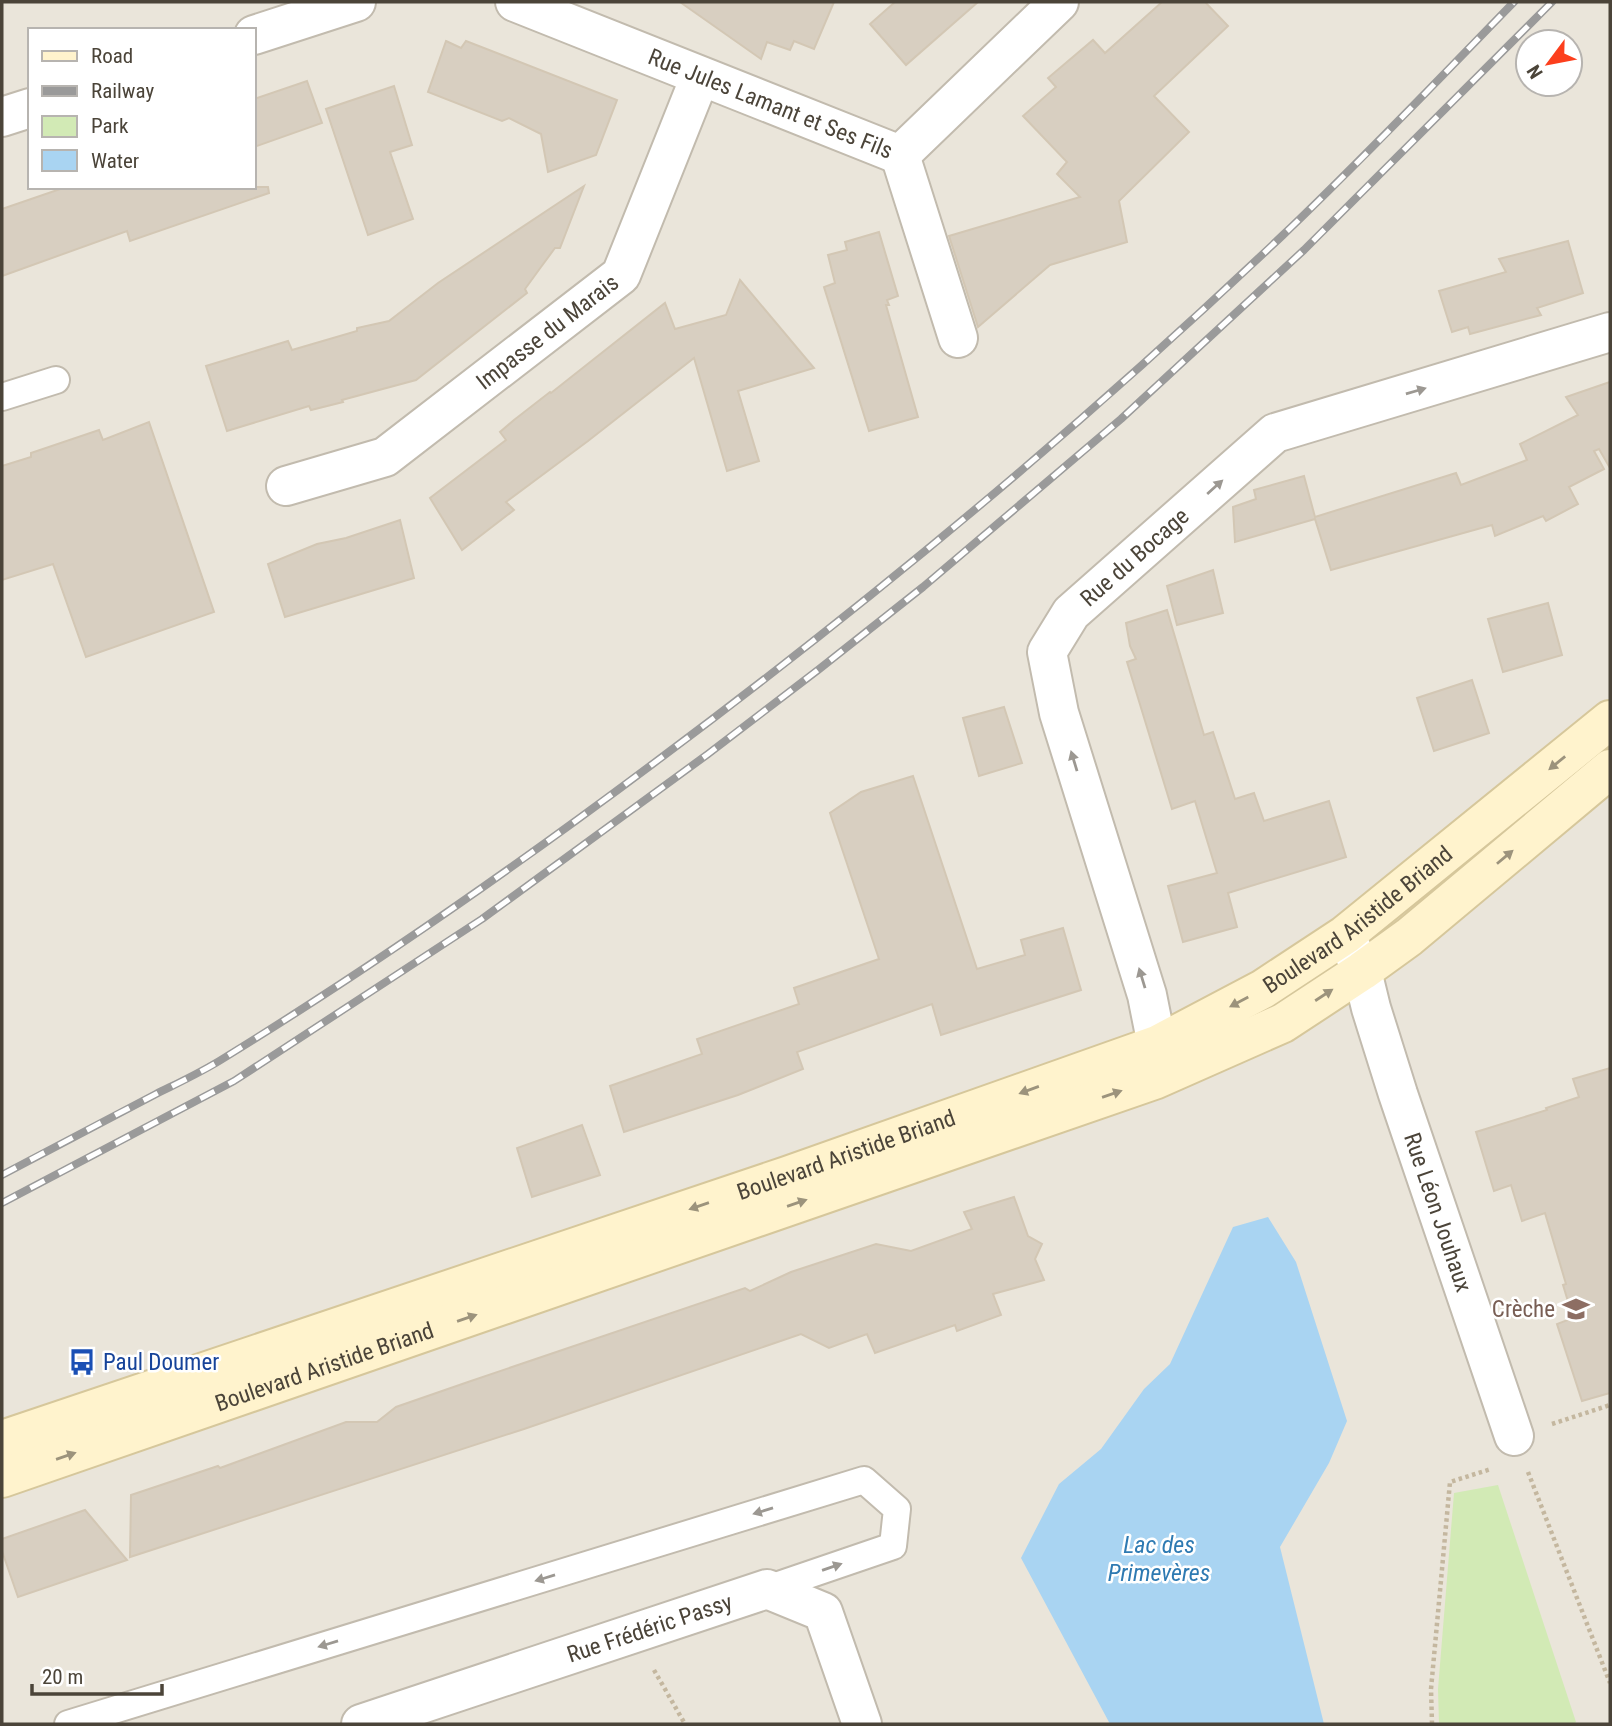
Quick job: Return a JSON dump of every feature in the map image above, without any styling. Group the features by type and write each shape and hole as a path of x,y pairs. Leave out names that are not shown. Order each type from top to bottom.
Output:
{"main road":[{"name":"Boulevard Aristide Briand","path":"2,1440 787,1176 1157,1045 1263,989 1345,935 1610,720"},
{"name":"Boulevard Aristide Briand","path":"2,1478 1154,1080 1283,1023 1362,971 1409,937 1610,769"}],"street":[{"path":"256,34 356,2"},
{"name":"Rue Jules Lamant et Ses Fils","path":"515,2 900,155 1059,2"},
{"name":"Impasse du Marais","path":"286,485 385,457 621,275 700,77"},
{"path":"2,117 28,109"},
{"path":"900,155 958,338"},
{"name":"Rue du Bocage","path":"1157,1045 1147,995 1059,713 1047,652 1071,613 1275,433 1610,332"},
{"name":"Rue Léon Jouhaux","path":"1345,935 1362,971 1398,1094 1518,1447"},
{"path":"767,1589 823,1612 862,1724"},
{"name":"Rue Frédéric Passy","path":"361,1724 767,1589"}],"lane":[{"path":"2,397 56,380"},
{"path":"68,1724 864,1480 897,1510 893,1546 767,1589"}],"path":[{"path":"1432,1724 1431,1689 1450,1482 1610,1405"},
{"path":"1518,1447 1610,1683"},
{"path":"633,1634 685,1724"}],"shaded area":[{"path":"2,2 1610,2 1610,1724 2,1724"}],"green space":[{"path":"1498,1485 1576,1722 1574,1724 1439,1724 1438,1689 1454,1493"}],"water":[{"name":"Lac des Primevères","path":"1268,1217 1296,1262 1347,1421 1329,1463 1280,1547 1324,1724 1110,1724 1021,1558 1059,1484 1101,1449 1144,1389 1170,1364 1233,1227"}],"building":[{"path":"680,2 834,2 814,49 794,41 790,50 767,42 761,59"},
{"path":"895,2 978,2 906,65 870,24"},
{"path":"1162,2 1205,2 1228,26 1154,96 1189,132 1119,201 1127,242 1050,265 978,327 949,236 1080,197 1057,174 1067,162 1023,116 1056,87 1048,78 1093,40 1105,53"},
{"path":"446,41 461,48 466,41 617,100 596,155 548,172 541,134 509,118 502,121 428,92"},
{"path":"307,81 322,123 256,146 256,98"},
{"path":"394,86 412,145 390,152 413,219 368,235 326,109"},
{"path":"584,186 560,248 555,248 541,267 525,289 527,293 416,380 311,410 309,406 227,431 206,366 288,341 292,350 357,331 357,328 389,321 438,283"},
{"path":"268,187 269,193 130,241 127,231 2,276 2,209 60,189"},
{"path":"879,232 898,296 887,300 889,305 886,305 918,417 869,431 824,287 835,283 828,255 847,250 845,242"},
{"path":"1568,241 1583,293 1537,308 1541,315 1470,334 1468,327 1452,332 1439,291 1506,272 1499,259"},
{"path":"740,280 814,368 738,391 759,461 727,471 694,358 506,502 514,510 462,550 430,498 506,440 500,432 514,420 665,303 675,329 726,315"},
{"path":"1610,382 1610,468 1599,449 1594,451 1604,469 1569,487 1578,504 1546,521 1543,516 1495,536 1492,525 1331,570 1315,519 1235,542 1233,507 1256,499 1254,490 1304,476 1315,517 1456,473 1461,485 1527,460 1520,444 1578,415 1566,397"},
{"path":"149,422 214,612 86,657 53,564 2,580 2,466 99,430 103,440"},
{"path":"400,520 414,578 285,617 268,564 317,544 346,538"},
{"path":"1213,570 1223,613 1177,625 1167,586"},
{"path":"1548,603 1562,655 1503,672 1488,619"},
{"path":"1167,610 1204,735 1213,732 1235,799 1254,793 1264,821 1329,801 1346,857 1228,893 1237,927 1183,942 1168,886 1217,873 1195,801 1172,809 1127,662 1136,659 1130,646 1126,623"},
{"path":"1472,680 1489,733 1434,751 1417,698"},
{"path":"1004,707 1022,763 979,776 963,718"},
{"path":"913,776 977,969 1025,955 1021,940 1063,928 1081,990 941,1035 932,1004 797,1052 803,1069 738,1095 624,1132 610,1086 702,1054 697,1039 799,1004 794,988 879,959 830,813 861,792"},
{"path":"1610,1068 1610,1393 1582,1401 1557,1324 1573,1318 1545,1213 1522,1221 1511,1185 1494,1191 1476,1132 1579,1097 1573,1079"},
{"path":"582,1125 600,1175 532,1197 517,1148"},
{"path":"1014,1197 1028,1236 1042,1244 1035,1259 1044,1280 993,1294 1001,1315 957,1331 955,1325 875,1353 867,1334 829,1348 801,1334 524,1429 130,1557 131,1495 218,1466 220,1468 346,1422 377,1422 396,1407 745,1288 750,1291 791,1272 876,1244 911,1251 972,1229 964,1212"},
{"path":"85,1510 127,1560 18,1597 2,1551 2,1539"}],"railway":[{"path":"2,1175 207,1068 334,988 549,840 736,701 897,574 1132,374 1312,207 1514,2"},
{"path":"2,1203 234,1081 482,919 818,670 923,587 1121,419 1304,250 1552,2"}],"place":[{"name":"Crèche","path":"1576,1309"},
{"name":"Paul Doumer","path":"82,1362"}]}
